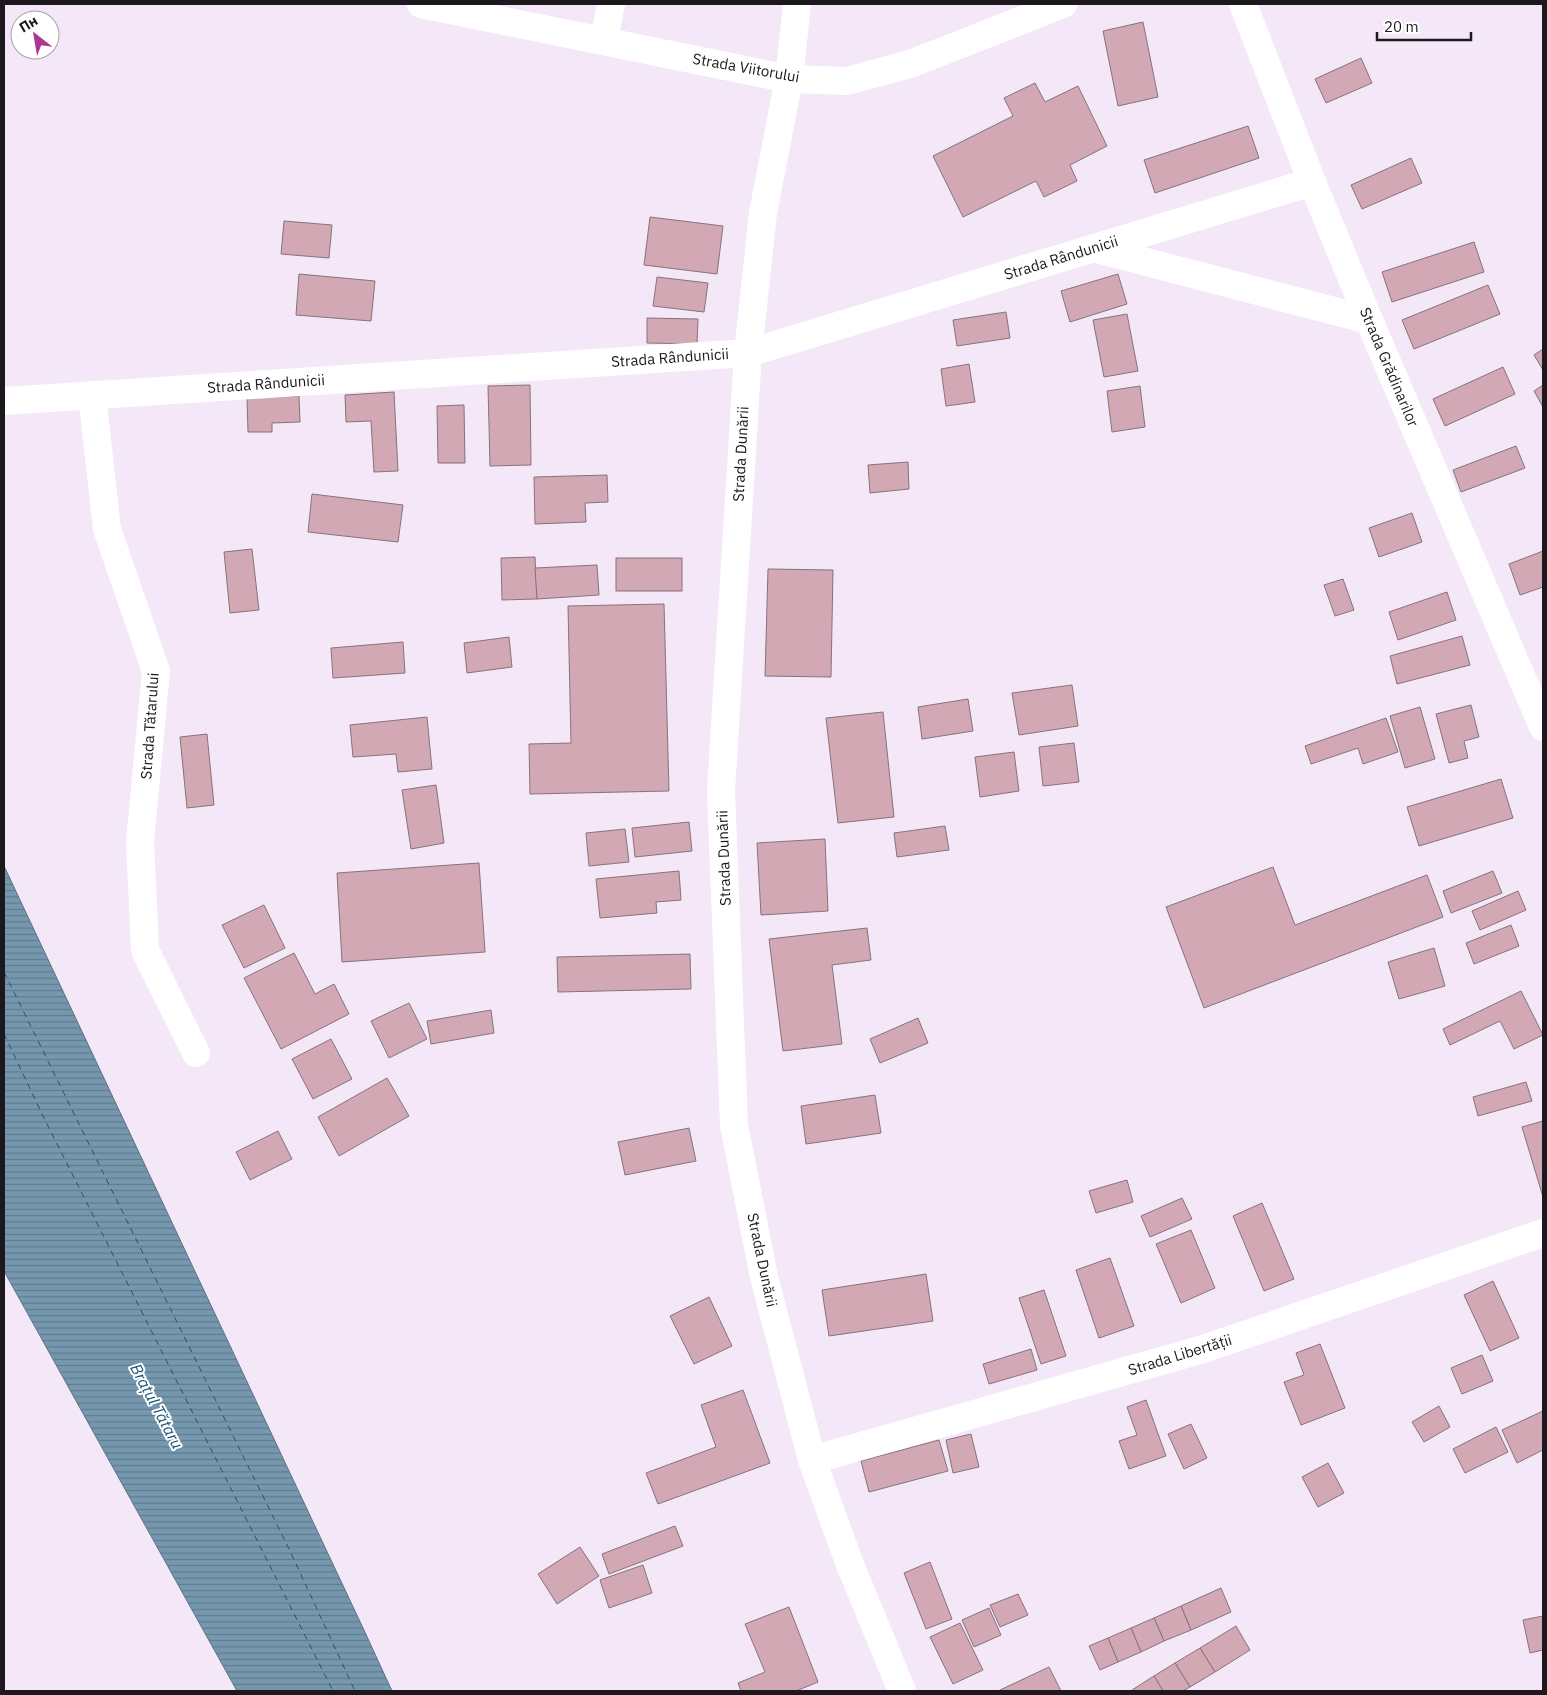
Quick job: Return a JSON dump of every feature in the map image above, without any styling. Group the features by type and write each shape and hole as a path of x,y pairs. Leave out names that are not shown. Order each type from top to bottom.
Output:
{"street":[{"name":"Strada Viitorului","path":"421,4 789,78 847,81 910,64 1063,4"},
{"path":"604,41 611,4"},
{"name":"Strada Dunării","path":"797,4 789,78 763,213 748,353 721,791 734,1125 764,1277 812,1460 849,1562 902,1691"},
{"name":"Strada Grădinarilor","path":"1243,4 1312,182 1369,320 1543,727"},
{"name":"Strada Rândunicii","path":"4,401 748,353 1312,182"},
{"path":"1093,248 1369,320"},
{"name":"Strada Tătarului","path":"92,395 107,529 156,670 140,842 145,950 196,1053"},
{"name":"Strada Libertății","path":"812,1460 1200,1350 1543,1233"}],"water":[{"name":"Brațul Tătaru","path":"4,866 392,1691 237,1691 4,1271"}],"building":[{"path":"1143,22 1158,97 1118,106 1103,31"},
{"path":"1361,58 1372,83 1326,103 1315,79"},
{"path":"1035,83 1045,102 1078,86 1107,146 1070,165 1077,181 1044,197 1036,181 963,217 933,156 1013,116 1004,98"},
{"path":"1248,126 1259,158 1155,193 1144,160"},
{"path":"1411,158 1422,183 1362,209 1351,185"},
{"path":"650,217 723,226 717,274 644,265"},
{"path":"284,221 332,225 329,258 281,254"},
{"path":"1474,242 1484,272 1392,302 1382,272"},
{"path":"299,274 375,281 371,321 296,315"},
{"path":"1118,274 1127,304 1070,322 1061,291"},
{"path":"657,277 708,283 704,312 653,306"},
{"path":"1488,285 1500,314 1414,349 1402,320"},
{"path":"1006,312 1010,338 957,346 953,320"},
{"path":"1127,314 1138,371 1104,377 1093,320"},
{"path":"647,318 698,319 697,344 647,343"},
{"path":"1543,349 1543,370 1534,355"},
{"path":"969,364 975,402 946,406 941,369"},
{"path":"1503,367 1515,394 1445,426 1433,399"},
{"path":"530,385 531,465 490,466 488,386"},
{"path":"1543,385 1543,407 1534,391"},
{"path":"1140,386 1145,427 1112,432 1107,391"},
{"path":"394,392 398,471 374,472 371,421 346,422 345,395"},
{"path":"299,396 300,422 272,423 272,432 248,432 247,398"},
{"path":"464,405 465,463 438,463 437,406"},
{"path":"1516,446 1525,468 1461,492 1453,470"},
{"path":"908,462 909,489 870,493 868,465"},
{"path":"607,475 608,502 585,503 586,522 535,524 534,477"},
{"path":"312,494 403,505 398,542 308,532"},
{"path":"1412,513 1422,542 1379,557 1369,528"},
{"path":"252,549 259,610 230,613 224,552"},
{"path":"1543,551 1543,587 1520,595 1509,564"},
{"path":"535,557 537,599 502,600 501,558"},
{"path":"616,558 682,558 682,591 616,591"},
{"path":"597,565 599,595 537,599 535,568"},
{"path":"768,569 833,570 831,677 765,676"},
{"path":"1343,579 1354,610 1335,616 1324,585"},
{"path":"1447,592 1456,620 1398,640 1389,612"},
{"path":"664,604 669,791 530,794 529,744 571,743 568,606"},
{"path":"1462,636 1470,665 1397,684 1390,656"},
{"path":"509,637 512,667 467,673 464,643"},
{"path":"403,642 405,673 333,678 331,648"},
{"path":"1072,685 1078,726 1019,735 1012,693"},
{"path":"968,699 973,731 922,739 918,707"},
{"path":"1471,705 1479,737 1464,741 1468,758 1449,763 1436,714"},
{"path":"1420,707 1435,759 1405,768 1390,716"},
{"path":"883,712 894,817 838,823 826,718"},
{"path":"427,717 432,769 398,772 396,754 353,757 350,725"},
{"path":"1386,718 1398,752 1363,764 1358,748 1311,764 1305,746"},
{"path":"207,734 214,805 187,808 180,737"},
{"path":"1074,743 1079,782 1043,786 1039,747"},
{"path":"1014,752 1019,791 980,797 975,757"},
{"path":"1501,779 1513,818 1419,846 1407,807"},
{"path":"436,785 444,843 411,849 402,790"},
{"path":"689,822 692,851 635,857 632,828"},
{"path":"945,826 949,850 897,857 894,833"},
{"path":"625,829 629,862 589,866 586,833"},
{"path":"825,839 828,911 761,915 757,843"},
{"path":"479,863 485,952 342,962 337,873"},
{"path":"1273,867 1295,925 1427,875 1443,917 1204,1008 1166,907"},
{"path":"679,871 681,900 656,902 657,913 600,918 596,879"},
{"path":"1493,871 1502,893 1451,913 1443,891"},
{"path":"1518,891 1526,910 1480,930 1472,911"},
{"path":"264,905 285,948 244,968 222,925"},
{"path":"1511,925 1519,946 1474,964 1466,943"},
{"path":"867,928 871,960 832,965 842,1044 783,1051 769,939"},
{"path":"1434,948 1445,986 1399,999 1388,962"},
{"path":"294,953 315,994 334,984 349,1014 281,1049 244,978"},
{"path":"690,954 691,989 558,992 557,957"},
{"path":"1521,991 1543,1035 1514,1049 1500,1021 1450,1045 1443,1029"},
{"path":"409,1003 427,1039 389,1058 371,1021"},
{"path":"491,1010 494,1033 431,1044 427,1021"},
{"path":"918,1018 928,1043 880,1063 870,1039"},
{"path":"331,1039 352,1079 313,1099 292,1059"},
{"path":"387,1078 409,1116 339,1156 318,1117"},
{"path":"1526,1082 1532,1101 1478,1116 1473,1097"},
{"path":"875,1095 881,1133 806,1144 801,1106"},
{"path":"1543,1121 1543,1197 1522,1127"},
{"path":"689,1128 696,1161 625,1175 618,1142"},
{"path":"278,1131 292,1159 250,1180 236,1152"},
{"path":"1127,1180 1133,1202 1096,1213 1089,1191"},
{"path":"1182,1198 1192,1219 1150,1237 1141,1216"},
{"path":"1262,1203 1294,1279 1264,1291 1233,1216"},
{"path":"1191,1230 1215,1288 1181,1303 1156,1244"},
{"path":"1110,1258 1134,1326 1099,1338 1076,1270"},
{"path":"926,1274 933,1321 829,1336 822,1290"},
{"path":"1493,1281 1519,1338 1490,1351 1464,1295"},
{"path":"1044,1290 1066,1356 1041,1364 1019,1298"},
{"path":"709,1297 732,1346 694,1364 670,1316"},
{"path":"1320,1344 1345,1408 1301,1425 1284,1382 1304,1375 1296,1353"},
{"path":"1031,1349 1037,1370 989,1384 983,1364"},
{"path":"1482,1355 1493,1381 1462,1394 1451,1368"},
{"path":"743,1390 770,1463 658,1504 646,1473 716,1447 701,1405"},
{"path":"1146,1400 1166,1456 1129,1469 1119,1441 1137,1435 1127,1407"},
{"path":"1439,1406 1450,1427 1424,1442 1412,1422"},
{"path":"1543,1411 1543,1450 1517,1463 1502,1430"},
{"path":"1191,1424 1207,1458 1184,1469 1168,1434"},
{"path":"1496,1427 1508,1452 1465,1473 1453,1449"},
{"path":"971,1434 979,1467 953,1473 946,1440"},
{"path":"939,1440 948,1471 869,1492 861,1461"},
{"path":"1328,1463 1344,1493 1318,1507 1302,1477"},
{"path":"675,1526 683,1546 609,1574 602,1554"},
{"path":"580,1547 599,1576 557,1604 538,1574"},
{"path":"930,1562 952,1619 926,1629 904,1573"},
{"path":"643,1565 652,1593 609,1608 600,1580"},
{"path":"1221,1588 1231,1612 1191,1630 1181,1606"},
{"path":"1018,1594 1028,1615 1000,1627 990,1605"},
{"path":"1181,1606 1191,1630 1164,1641 1154,1618"},
{"path":"789,1607 818,1682 796,1691 741,1691 738,1683 765,1672 745,1624"},
{"path":"989,1608 1001,1635 974,1647 962,1620"},
{"path":"1543,1616 1543,1650 1530,1653 1523,1620"},
{"path":"1154,1618 1164,1641 1141,1652 1131,1628"},
{"path":"960,1623 983,1670 953,1684 930,1637"},
{"path":"1236,1626 1250,1650 1215,1672 1200,1648"},
{"path":"1131,1628 1141,1652 1118,1662 1108,1638"},
{"path":"1108,1638 1118,1662 1100,1670 1089,1646"},
{"path":"1200,1648 1215,1672 1190,1687 1175,1663"},
{"path":"1175,1663 1190,1687 1183,1691 1163,1691 1154,1676"},
{"path":"1049,1667 1061,1691 998,1691"},
{"path":"1154,1676 1163,1691 1132,1690"}],"ferry route":[{"path":"4,972 290,1551 355,1691"},
{"path":"4,1034 44,1118 333,1691"}]}
